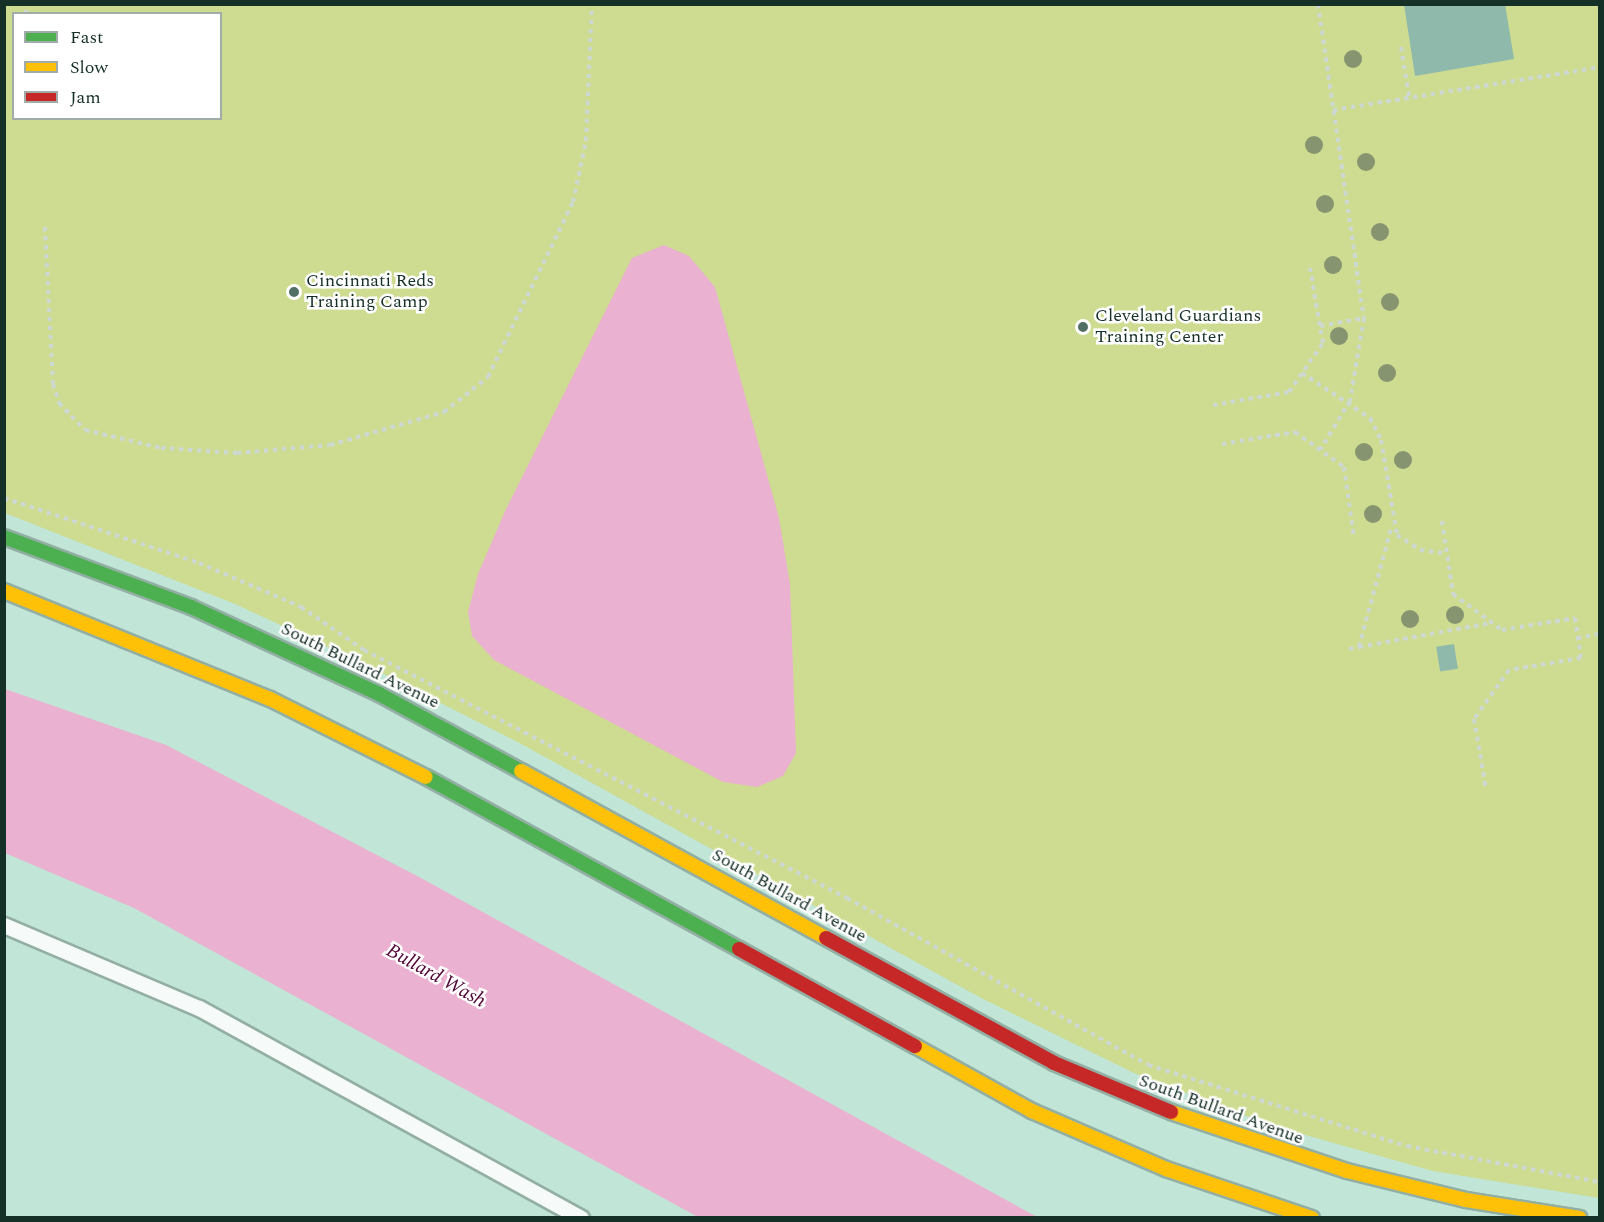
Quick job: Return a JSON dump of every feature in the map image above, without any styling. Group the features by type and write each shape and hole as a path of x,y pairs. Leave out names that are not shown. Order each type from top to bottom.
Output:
{"main road":[{"name":"South Bullard Avenue","path":"4,537 191,607 379,694 1044,1058 1118,1091 1242,1140 1347,1171 1466,1200 1580,1218"},
{"path":"4,591 260,695 453,790 1032,1111 1167,1169 1311,1218"}],"lane":[{"path":"4,925 199,1008 581,1218"}],"path":[{"path":"45,227 53,384 58,403 85,430 161,448 237,453 330,445 444,412 488,377 573,202 586,141 592,4"},
{"path":"1318,4 1364,318 1350,401 1320,450"},
{"path":"1401,47 1409,97"},
{"path":"1333,110 1599,67"},
{"path":"1213,405 1289,392 1323,343 1310,268"},
{"path":"1320,326 1364,318"},
{"path":"1302,373 1350,401 1370,418 1381,440 1392,524 1359,647"},
{"path":"1222,444 1295,432 1344,467 1354,538"},
{"path":"4,498 200,563 301,607 364,650 847,898 1148,1065 1407,1146 1599,1182"},
{"path":"1442,521 1453,594 1502,630 1575,618 1581,658 1509,670 1474,719 1486,789"},
{"path":"1392,524 1409,545 1447,554"},
{"path":"1349,649 1492,622"},
{"path":"1577,638 1599,634"}],"green space":[{"name":"Cleveland Guardians Training Center","path":"5,5 1599,5 1599,1198 1433,1171 1270,1125 1134,1073 983,999 525,746 366,665 235,604 5,513"}],"water":[{"path":"664,245 689,256 715,287 779,518 790,584 796,753 783,776 757,787 723,782 494,660 472,636 468,612 478,574 506,509 632,258"},
{"name":"Bullard Wash","path":"5,689 166,745 421,878 1037,1217 698,1217 134,908 5,853"}],"building":[{"path":"1404,4 1505,4 1514,59 1415,76"},
{"path":"1454,644 1458,669 1440,672 1436,647"}],"traffic: fast":[{"path":"4,537 191,607 379,694 521,771"},
{"path":"426,777 739,949"}],"traffic: slow":[{"path":"4,591 270,699 426,777"},
{"path":"521,771 826,938"},
{"path":"915,1046 1032,1111 1166,1169 1312,1218"},
{"path":"1171,1112 1347,1171 1466,1200 1580,1218"}],"traffic: jam":[{"path":"826,938 1054,1063 1171,1112"},
{"path":"739,949 915,1046"}],"place":[{"name":"Cincinnati Reds Training Camp","path":"294,292"},
{"name":"Cleveland Guardians Training Center","path":"1083,327"}]}
